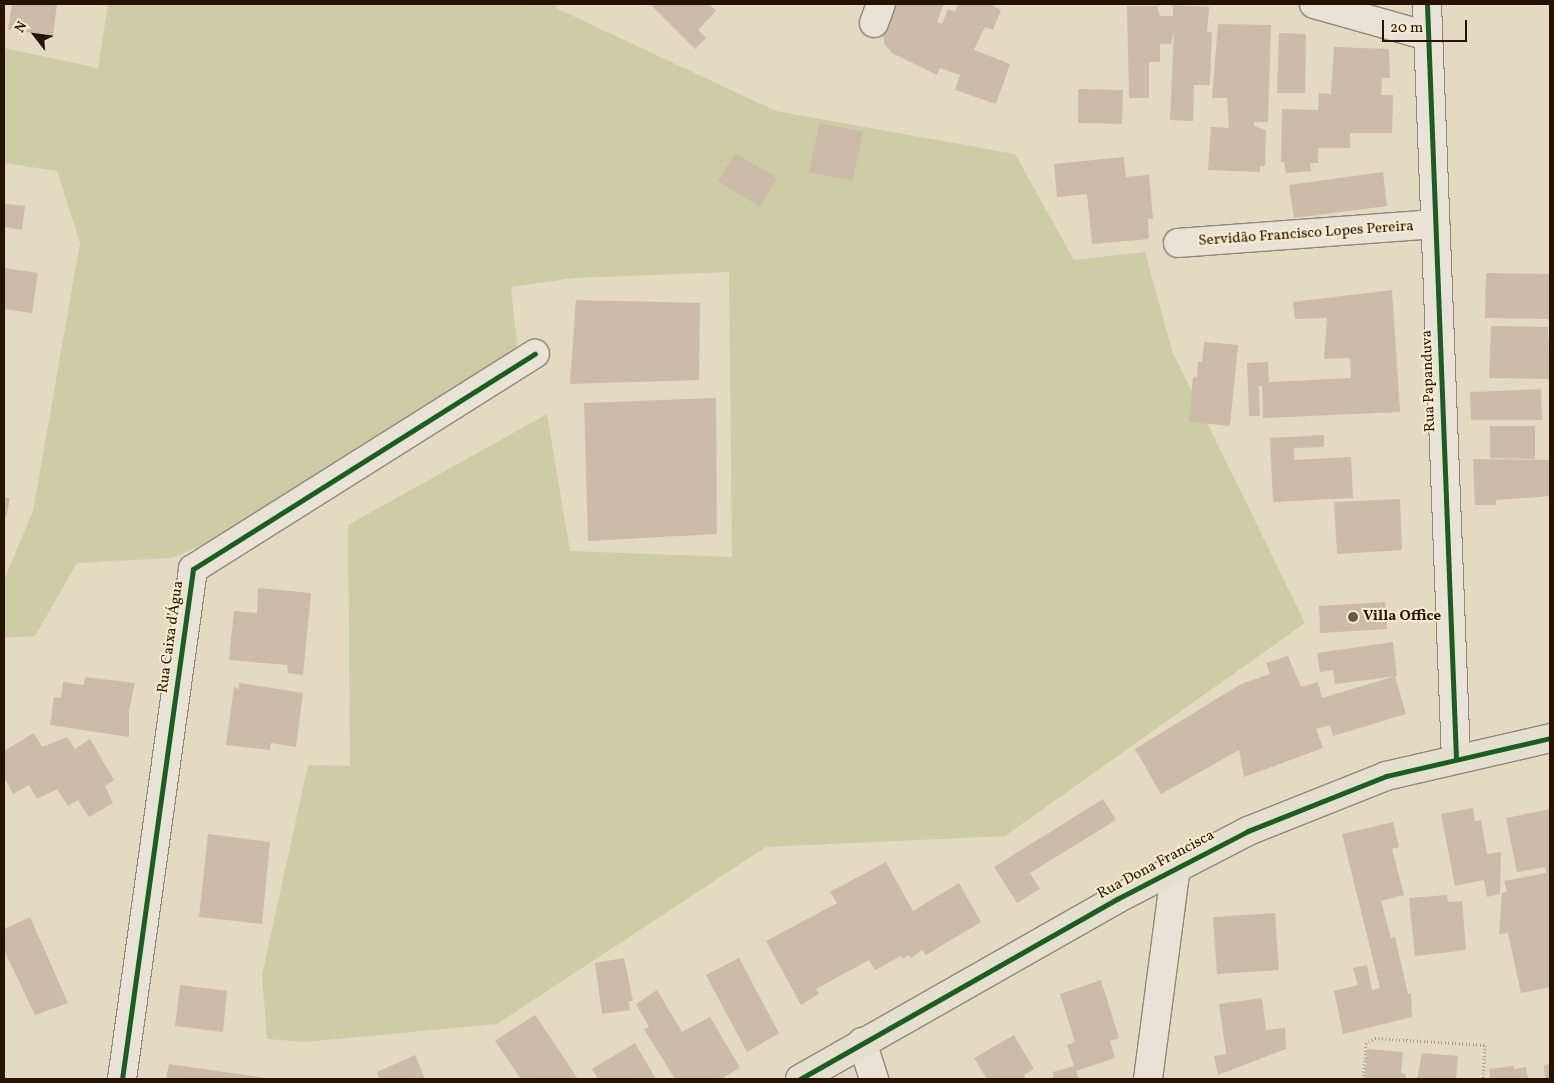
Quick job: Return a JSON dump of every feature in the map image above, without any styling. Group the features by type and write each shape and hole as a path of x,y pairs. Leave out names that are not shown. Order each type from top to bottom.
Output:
{"main road":[{"name":"Rua Dona Francisca","path":"800,1079 862,1042 1176,866 1341,792 1386,776 1456,758 1550,738"}],"street":[{"path":"1314,4 1428,36"},
{"name":"Rua Papanduva","path":"1427,4 1456,758"},
{"name":"Servidão Francisco Lopes Pereira","path":"1178,243 1435,224"},
{"name":"Rua Caixa d'Água","path":"122,1079 193,569 536,354"},
{"path":"1148,1079 1176,866"},
{"path":"862,1042 874,1079"}],"path":[{"path":"1363,1079 1366,1044 1375,1038 1486,1045 1483,1079"}],"green space":[{"path":"108,4 555,4 556,8 776,111 1015,154 1074,260 1145,252 1172,351 1305,623 1005,836 766,847 497,1024 305,1042 267,1039 262,975 308,765 350,766 348,525 547,414 570,551 732,557 729,272 574,278 511,287 518,354 245,527 172,558 77,563 35,636 4,638 4,580 33,511 80,243 57,171 4,163 4,48 98,68"}],"building":[{"path":"12,4 57,4 53,35 8,30"},
{"path":"650,4 709,4 716,11 698,30 706,38 695,49"},
{"path":"893,4 944,4 937,22 942,24 948,9 955,12 958,4 994,4 993,6 1001,10 993,30 985,27 974,50 1010,64 996,104 955,90 960,75 940,68 937,75 892,53 885,45 882,30"},
{"path":"1173,5 1209,7 1207,32 1212,32 1210,85 1194,85 1193,121 1170,120 1174,31 1171,44 1160,44 1160,62 1149,62 1149,98 1129,98 1127,6 1157,6 1160,16 1173,16"},
{"path":"1218,24 1271,25 1268,122 1254,122 1254,126 1266,130 1265,166 1260,166 1260,172 1208,170 1211,127 1229,128 1227,98 1212,98"},
{"path":"1279,33 1306,34 1305,93 1277,93"},
{"path":"1334,47 1389,49 1390,78 1382,78 1381,95 1393,95 1392,133 1350,133 1350,148 1318,148 1318,163 1310,163 1311,171 1286,173 1284,162 1281,162 1282,109 1318,110 1319,93 1331,94"},
{"path":"1078,89 1123,90 1122,124 1078,123"},
{"path":"819,123 863,132 853,181 809,172"},
{"path":"735,153 777,178 760,207 718,181"},
{"path":"1124,157 1126,177 1149,175 1153,219 1148,219 1149,239 1092,244 1087,194 1057,197 1054,164"},
{"path":"1383,172 1387,206 1294,218 1289,185"},
{"path":"4,204 25,206 22,230 4,227"},
{"path":"4,268 38,273 32,313 4,309"},
{"path":"1486,273 1550,274 1550,319 1485,318"},
{"path":"1392,290 1400,412 1263,418 1262,386 1259,386 1260,416 1249,416 1247,363 1268,362 1269,382 1351,378 1350,358 1324,359 1327,318 1295,319 1293,302"},
{"path":"576,300 700,303 699,380 570,384"},
{"path":"1491,326 1548,327 1550,379 1489,378"},
{"path":"1204,342 1238,345 1230,426 1189,422 1193,377 1197,377 1198,361 1202,362"},
{"path":"1541,389 1542,420 1471,420 1470,392"},
{"path":"716,398 717,534 588,541 584,403"},
{"path":"1490,426 1535,426 1535,459 1490,458"},
{"path":"1324,435 1324,447 1294,448 1294,460 1351,457 1353,498 1273,502 1270,438"},
{"path":"1473,459 1550,460 1550,496 1496,500 1496,505 1475,505"},
{"path":"4,497 10,498 6,518 4,518"},
{"path":"1400,499 1402,550 1337,554 1334,502"},
{"path":"258,588 311,593 303,675 288,673 287,665 229,660 234,611 257,613"},
{"name":"Villa Office","path":"1385,602 1387,629 1320,633 1319,606"},
{"path":"1393,642 1397,676 1335,684 1333,670 1320,672 1317,653"},
{"path":"1288,656 1301,687 1318,682 1322,698 1395,676 1406,714 1333,736 1330,725 1316,729 1323,748 1244,777 1239,750 1161,794 1135,749 1241,684 1270,674 1266,663"},
{"path":"85,677 135,683 129,711 129,737 50,725 54,697 61,698 63,682 84,685"},
{"path":"239,683 303,693 296,747 271,743 270,750 226,745 234,687 239,689"},
{"path":"34,733 42,747 67,737 75,749 90,739 114,780 105,786 113,803 89,817 78,800 68,806 57,789 37,799 29,785 13,794 4,777 4,751"},
{"path":"1103,799 1116,820 1030,873 1040,889 1017,903 994,867"},
{"path":"1473,808 1475,821 1481,820 1487,854 1501,852 1500,894 1487,897 1484,880 1455,886 1441,814"},
{"path":"1550,809 1550,987 1521,993 1508,933 1499,934 1502,893 1507,891 1504,881 1546,873 1545,867 1517,872 1506,818"},
{"path":"1393,822 1399,847 1392,849 1404,895 1381,901 1391,938 1395,937 1408,994 1411,993 1412,1017 1343,1034 1334,991 1358,985 1353,968 1367,965 1372,990 1380,988 1342,834"},
{"path":"208,834 270,842 262,924 199,917"},
{"path":"886,862 913,911 959,883 981,922 926,955 922,950 911,958 909,955 903,959 901,956 875,970 869,960 816,989 819,994 801,1005 766,941 837,903 830,892"},
{"path":"1447,895 1448,902 1462,901 1466,950 1415,956 1409,898"},
{"path":"1275,913 1279,970 1217,974 1213,917"},
{"path":"30,917 68,1003 35,1015 4,950 4,929"},
{"path":"624,958 633,1001 629,1001 630,1010 602,1014 595,963"},
{"path":"739,958 779,1033 747,1052 706,975"},
{"path":"1101,980 1119,1038 1110,1041 1115,1058 1076,1071 1079,1079 1053,1079 1053,1072 1074,1066 1067,1045 1075,1042 1060,994"},
{"path":"180,985 227,991 223,1032 175,1026"},
{"path":"657,990 682,1032 710,1017 740,1068 721,1079 675,1079 644,1029 649,1027 636,1004"},
{"path":"1262,998 1266,1030 1285,1028 1286,1049 1218,1075 1214,1056 1226,1054 1219,1004"},
{"path":"535,1015 578,1079 521,1079 495,1041"},
{"path":"1014,1035 1034,1069 1024,1075 1026,1079 987,1079 974,1058"},
{"path":"635,1043 656,1079 598,1079 592,1069"},
{"path":"1367,1049 1403,1052 1401,1073 1406,1074 1406,1079 1364,1079"},
{"path":"1422,1053 1458,1056 1456,1079 1417,1079"},
{"path":"415,1055 425,1079 379,1079 377,1072"},
{"path":"169,1064 266,1078 266,1079 166,1079"},
{"path":"1550,1064 1550,1079 1545,1079 1544,1065"},
{"path":"1514,1066 1514,1069 1526,1067 1528,1079 1490,1079 1489,1069"}],"cycle path":[{"path":"1427,4 1456,758"},
{"path":"122,1079 193,569 535,354"},
{"path":"800,1079 1117,899 1248,831 1386,776 1550,738"}],"place":[{"name":"Villa Office","path":"1353,617"}]}
